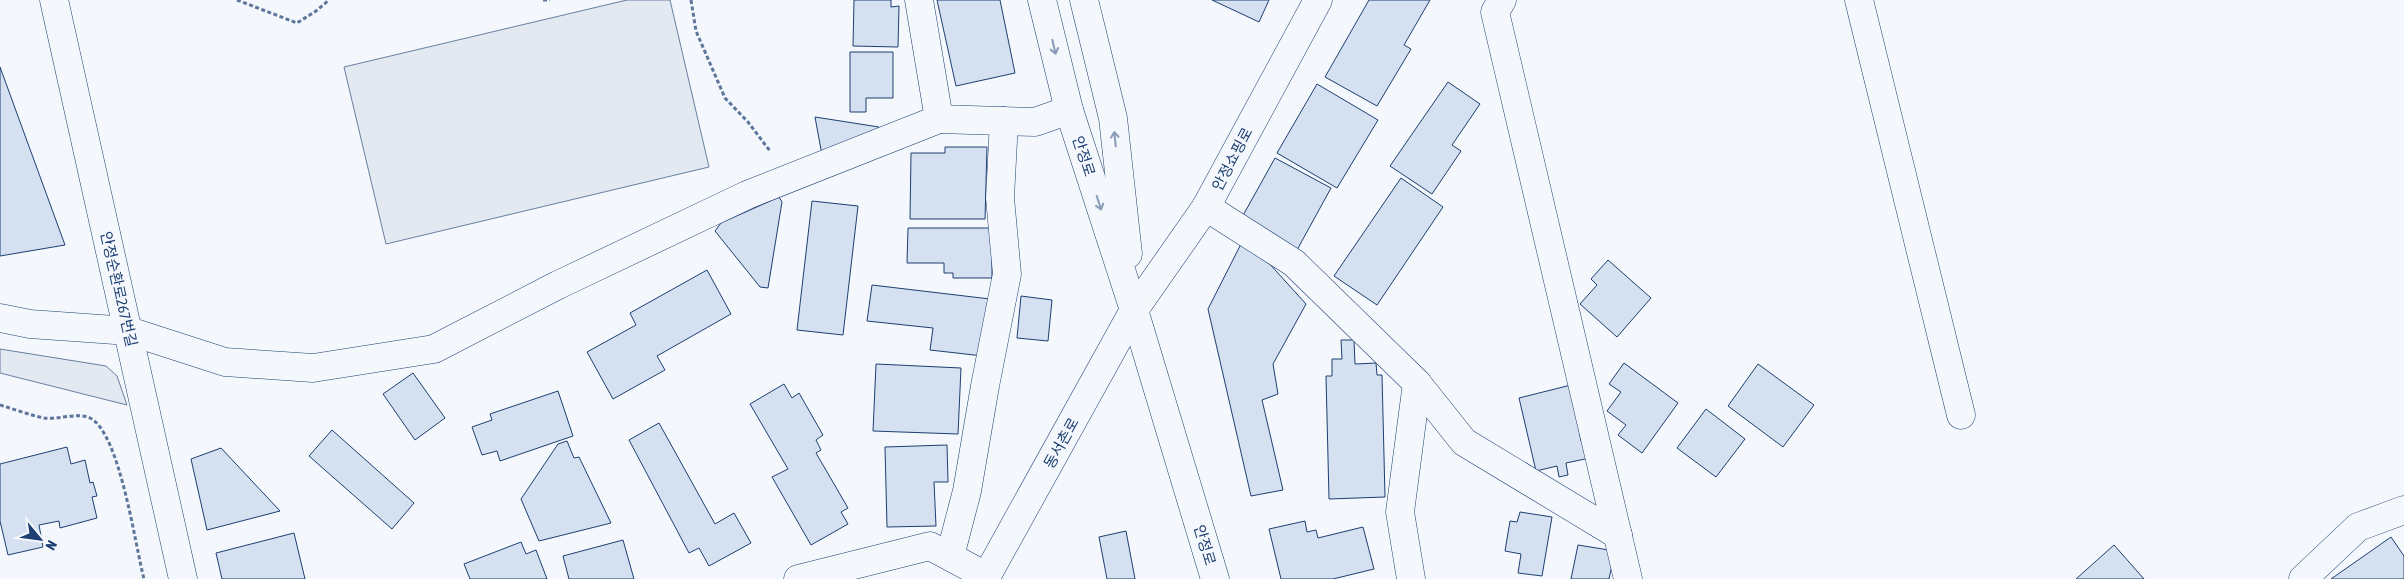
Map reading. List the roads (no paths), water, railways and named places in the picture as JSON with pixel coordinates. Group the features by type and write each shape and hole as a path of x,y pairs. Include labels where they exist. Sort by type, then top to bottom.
{"street":[{"name":"안정순환로267번길","path":"54,0 183,579"},
{"path":"919,0 939,118"},
{"name":"안정로","path":"1042,0 1069,110 1134,310 1215,579"},
{"name":"안정로","path":"1084,0 1113,118 1134,310"},
{"name":"안정쇼핑로","path":"1134,310 1206,207 1318,0"},
{"path":"1502,0 1495,12 1628,579"},
{"path":"1859,0 1961,415"},
{"path":"0,318 30,324 129,331 225,362 313,368 434,349 568,281 747,195 939,118 1035,122 1069,110"},
{"path":"950,556 968,491 984,386 1008,274 1000,198 1004,121"},
{"path":"1206,207 1294,263 1417,383 1464,442 1618,536"},
{"name":"동서촌로","path":"798,579 930,546 985,577 1134,310"},
{"path":"1411,579 1400,512 1417,383"},
{"path":"2303,579 2358,527 2404,510"}]}
